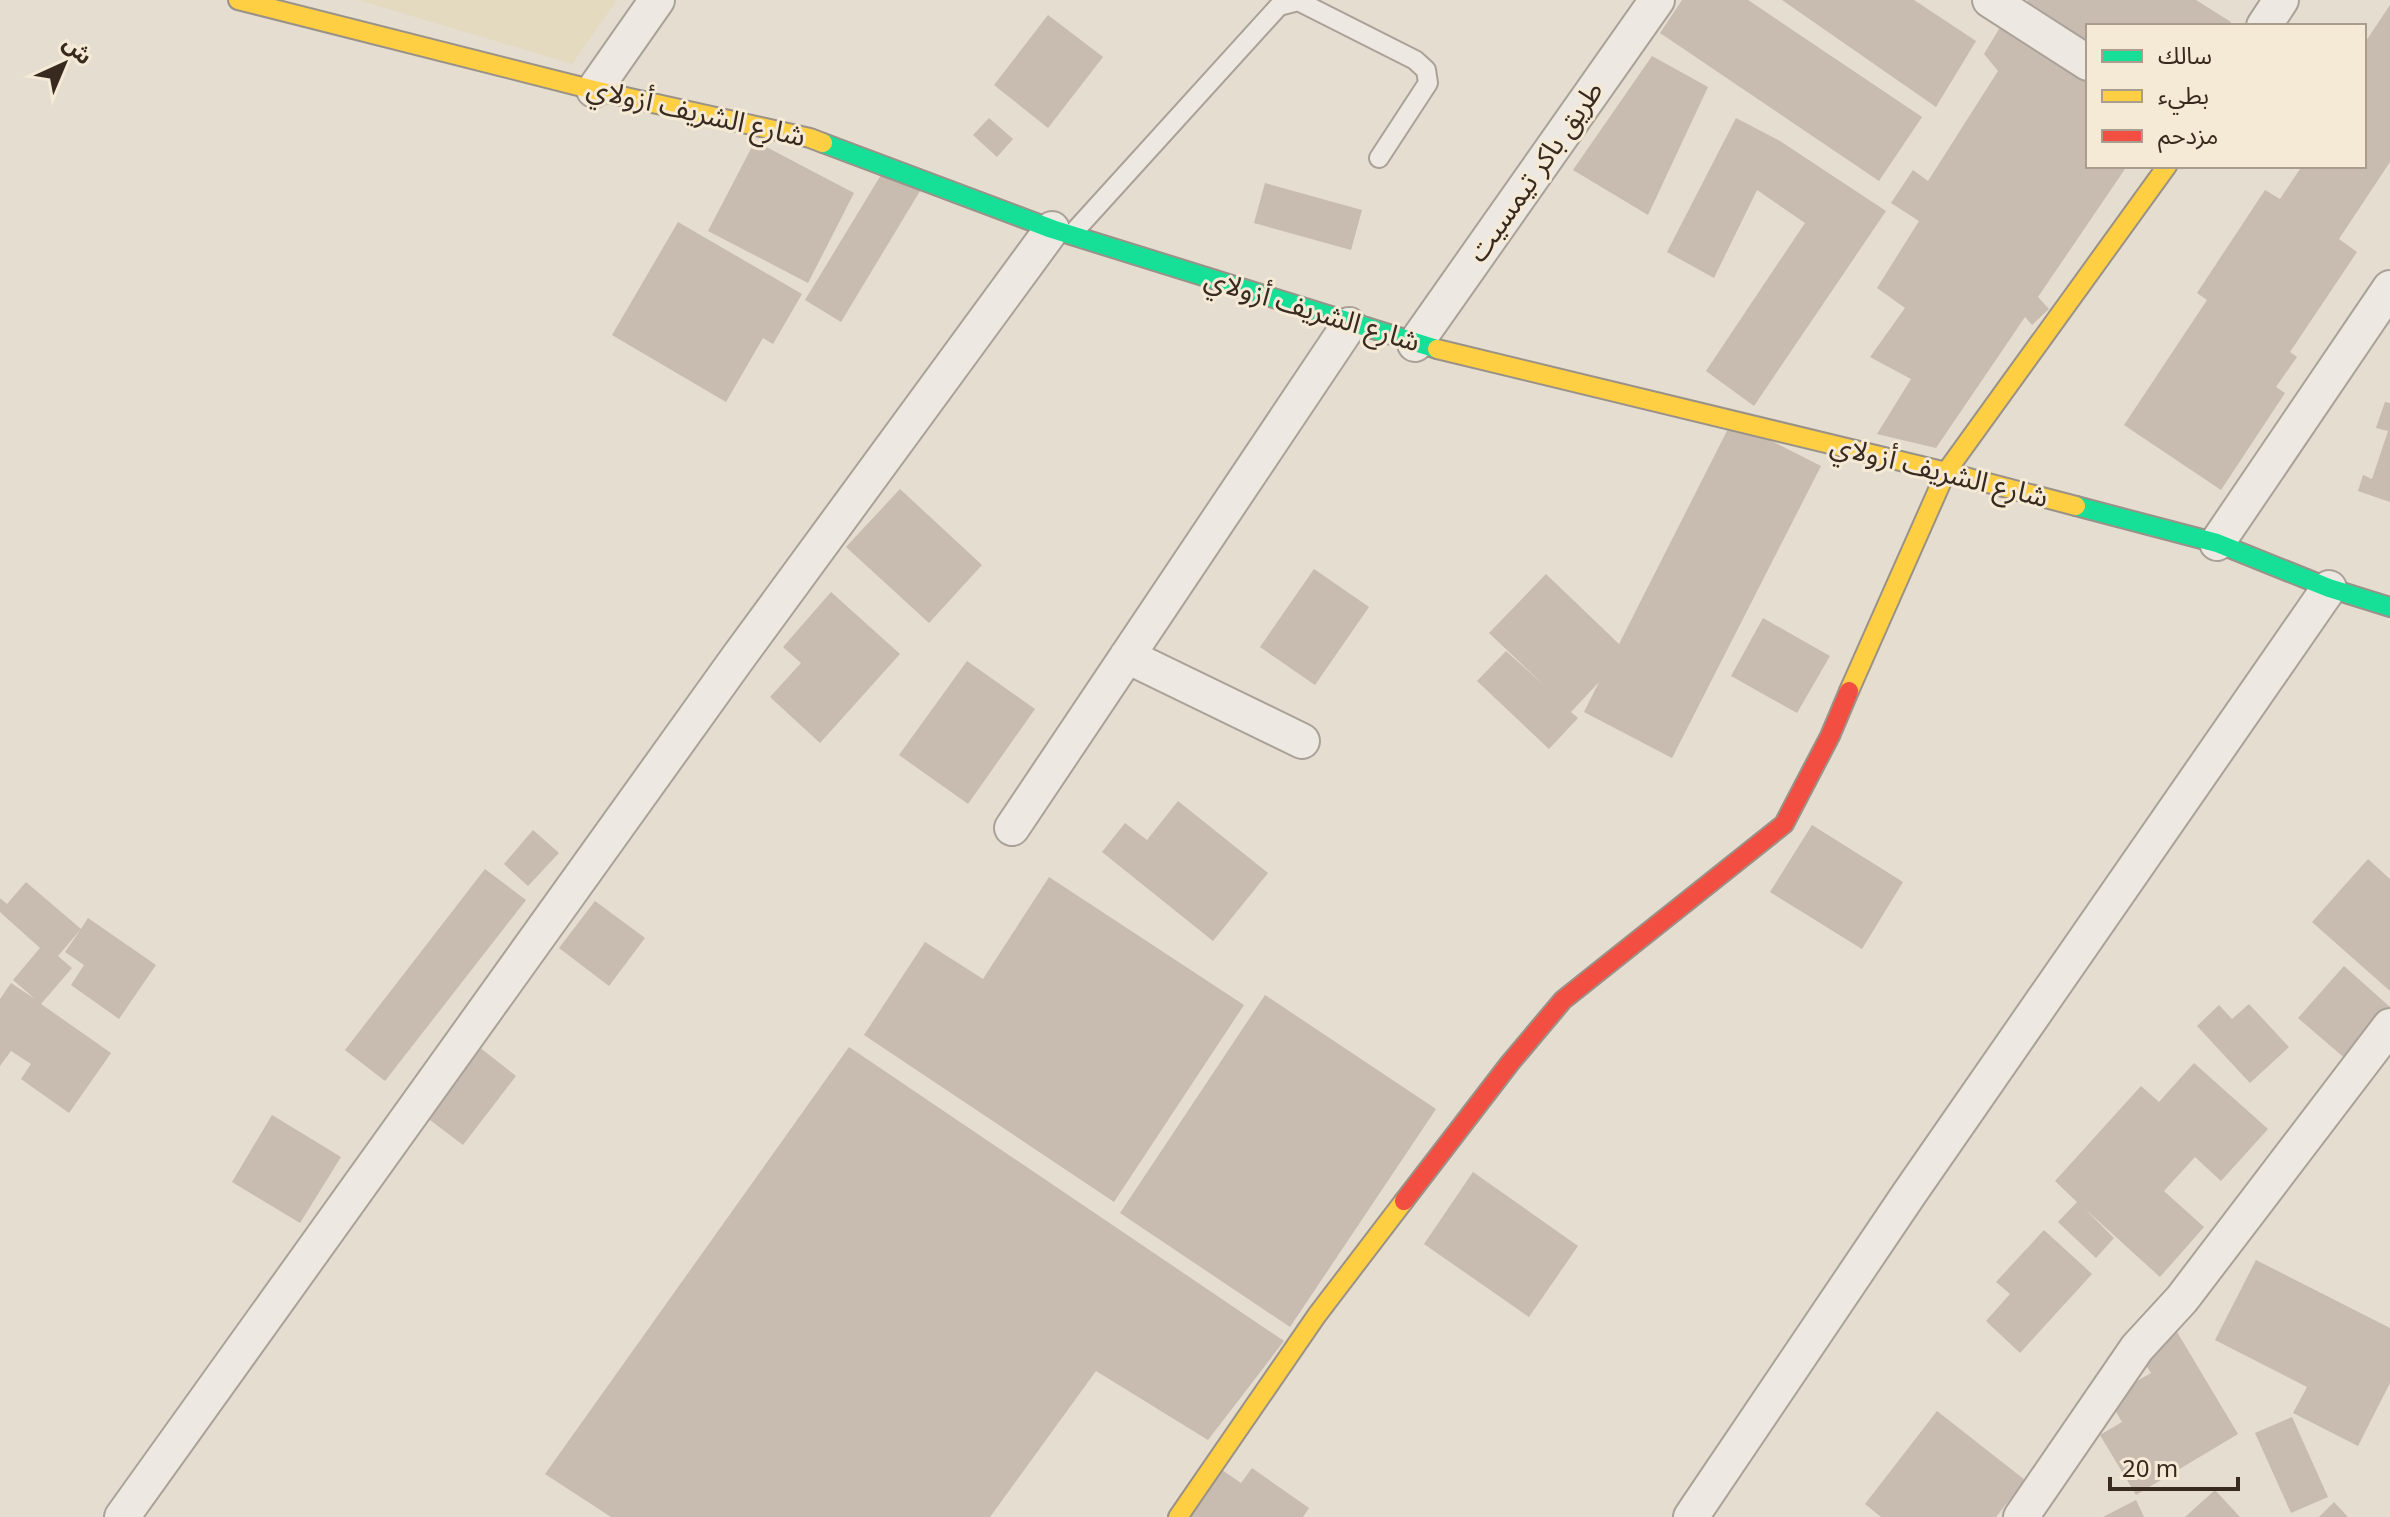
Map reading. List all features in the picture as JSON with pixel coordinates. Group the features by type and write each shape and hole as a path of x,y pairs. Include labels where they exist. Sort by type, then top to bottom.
{"street":[{"name":"شارع الشريف أزولاي","path":"238,0 594,90 810,138 1062,231 1349,325 1415,344 1946,472 2217,543 2329,588 2390,607"},
{"path":"594,90 657,0"},
{"name":"طريق باكر تيمسيت","path":"1415,344 1657,0"},
{"path":"1990,0 2086,62"},
{"path":"2265,24 2281,0"},
{"path":"1178,1517 1317,1315 1510,1063 1563,1000 1784,824 1830,736 1946,472 2166,168"},
{"path":"122,1517 737,659 1062,231"},
{"path":"2217,543 2379,325 2390,288"},
{"path":"1012,828 1349,325"},
{"path":"1691,1517 1909,1194 2329,588"},
{"path":"1127,656 1302,741"},
{"path":"2021,1517 2137,1348 2182,1299 2390,1026"}],"lane":[{"path":"1062,231 1279,6 1298,1 1415,60 1426,70 1428,83 1379,158"}],"shaded area":[{"path":"358,0 617,0 572,64"}],"building":[{"path":"1682,0 1748,0 1922,117 1879,181 1660,33"},
{"path":"1782,0 1914,0 1976,41 1936,107"},
{"path":"2028,0 2196,0 2231,22 2086,24 2086,53 2020,12"},
{"path":"2390,5 2390,162 2339,239 2357,252 2290,352 2297,357 2276,387 2285,393 2221,490 2124,425 2207,300 2197,293 2265,190 2280,199 2301,168 2366,168 2366,41"},
{"path":"1048,15 1103,57 1048,128 994,85"},
{"path":"2002,24 2086,79 2086,168 2126,168 2038,297 2049,309 2032,325 2025,317 1936,448 1877,434 1911,379 1870,357 1905,308 1877,288 1919,221 1891,203 1913,170 1928,181 1998,71 1984,54"},
{"path":"1652,56 1708,87 1648,215 1573,170"},
{"path":"989,118 1013,139 997,157 973,135"},
{"path":"1736,118 1780,141 1886,211 1754,406 1706,371 1805,223 1757,190 1714,278 1667,252"},
{"path":"755,141 854,193 808,283 708,231"},
{"path":"884,170 920,191 841,322 805,300"},
{"path":"1265,183 1362,210 1351,250 1254,223"},
{"path":"678,222 802,294 773,344 763,338 726,402 612,335"},
{"path":"2385,402 2390,403 2390,502 2358,491 2363,475 2372,479 2388,431 2376,428"},
{"path":"1732,421 1821,466 1672,758 1584,712 1599,682 1571,712 1578,718 1549,749 1477,681 1506,651 1547,688 1489,633 1546,574 1619,644"},
{"path":"900,489 982,565 929,623 846,547"},
{"path":"1314,569 1369,607 1315,685 1260,647"},
{"path":"831,592 900,654 820,743 770,697 801,663 783,647"},
{"path":"1763,618 1830,656 1797,713 1731,676"},
{"path":"967,661 1035,709 968,804 899,755"},
{"path":"1178,801 1268,873 1213,941 1102,852 1125,823 1147,840"},
{"path":"1812,825 1903,882 1862,949 1770,892"},
{"path":"533,830 559,853 528,886 504,864"},
{"path":"2368,859 2390,879 2390,991 2312,922"},
{"path":"485,869 526,900 385,1081 345,1050"},
{"path":"1049,877 1244,1005 1114,1202 864,1035 925,942 983,979"},
{"path":"26,882 81,929 58,956 72,968 41,1004 111,1053 69,1113 21,1079 31,1064 11,1051 0,1066 0,999 11,983 35,999 13,980 40,948 0,912 0,898 7,904"},
{"path":"595,901 645,938 609,986 559,948"},
{"path":"88,918 156,965 119,1019 71,985 84,965 65,952"},
{"path":"2344,966 2390,1007 2390,1013 2348,1061 2298,1018"},
{"path":"1265,995 1436,1109 1290,1327 1120,1213"},
{"path":"2249,1004 2289,1047 2250,1083 2197,1026 2219,1005 2232,1019"},
{"path":"479,1047 516,1076 463,1145 426,1117"},
{"path":"849,1047 1284,1341 1208,1440 1096,1371 990,1517 611,1517 545,1474"},
{"path":"2194,1063 2268,1129 2221,1181 2195,1157 2164,1191 2204,1227 2160,1277 2084,1208 2114,1238 2096,1258 2058,1222 2077,1202 2055,1181 2141,1086 2159,1102"},
{"path":"272,1115 341,1157 300,1223 232,1182"},
{"path":"1473,1172 1578,1246 1529,1317 1424,1244"},
{"path":"2044,1230 2092,1274 2020,1353 1986,1321 2010,1294 1996,1282"},
{"path":"2256,1260 2390,1328 2390,1383 2358,1446 2293,1413 2307,1387 2215,1340"},
{"path":"2177,1332 2238,1434 2136,1495 2100,1435 2122,1422 2108,1398 2151,1373 2139,1354"},
{"path":"1937,1411 2025,1480 1996,1517 1881,1517 1865,1504"},
{"path":"2292,1417 2328,1497 2291,1513 2255,1433"},
{"path":"1219,1468 1241,1483 1252,1468 1309,1508 1303,1517 1185,1517"},
{"path":"2215,1490 2240,1517 2185,1517"},
{"path":"2136,1500 2144,1517 2103,1517"},
{"path":"2334,1502 2348,1517 2319,1517"}],"traffic: fast":[{"path":"823,143 1052,229 1437,349"},
{"path":"2076,506 2217,543 2329,588 2390,607"}],"traffic: slow":[{"path":"238,0 594,90 823,143"},
{"path":"1849,691 1946,472 2166,168"},
{"path":"1437,349 2076,506"},
{"path":"1178,1517 1317,1315 1404,1201"}],"traffic: jam":[{"path":"1404,1201 1510,1063 1563,1000 1784,824 1830,736 1849,691"}]}
